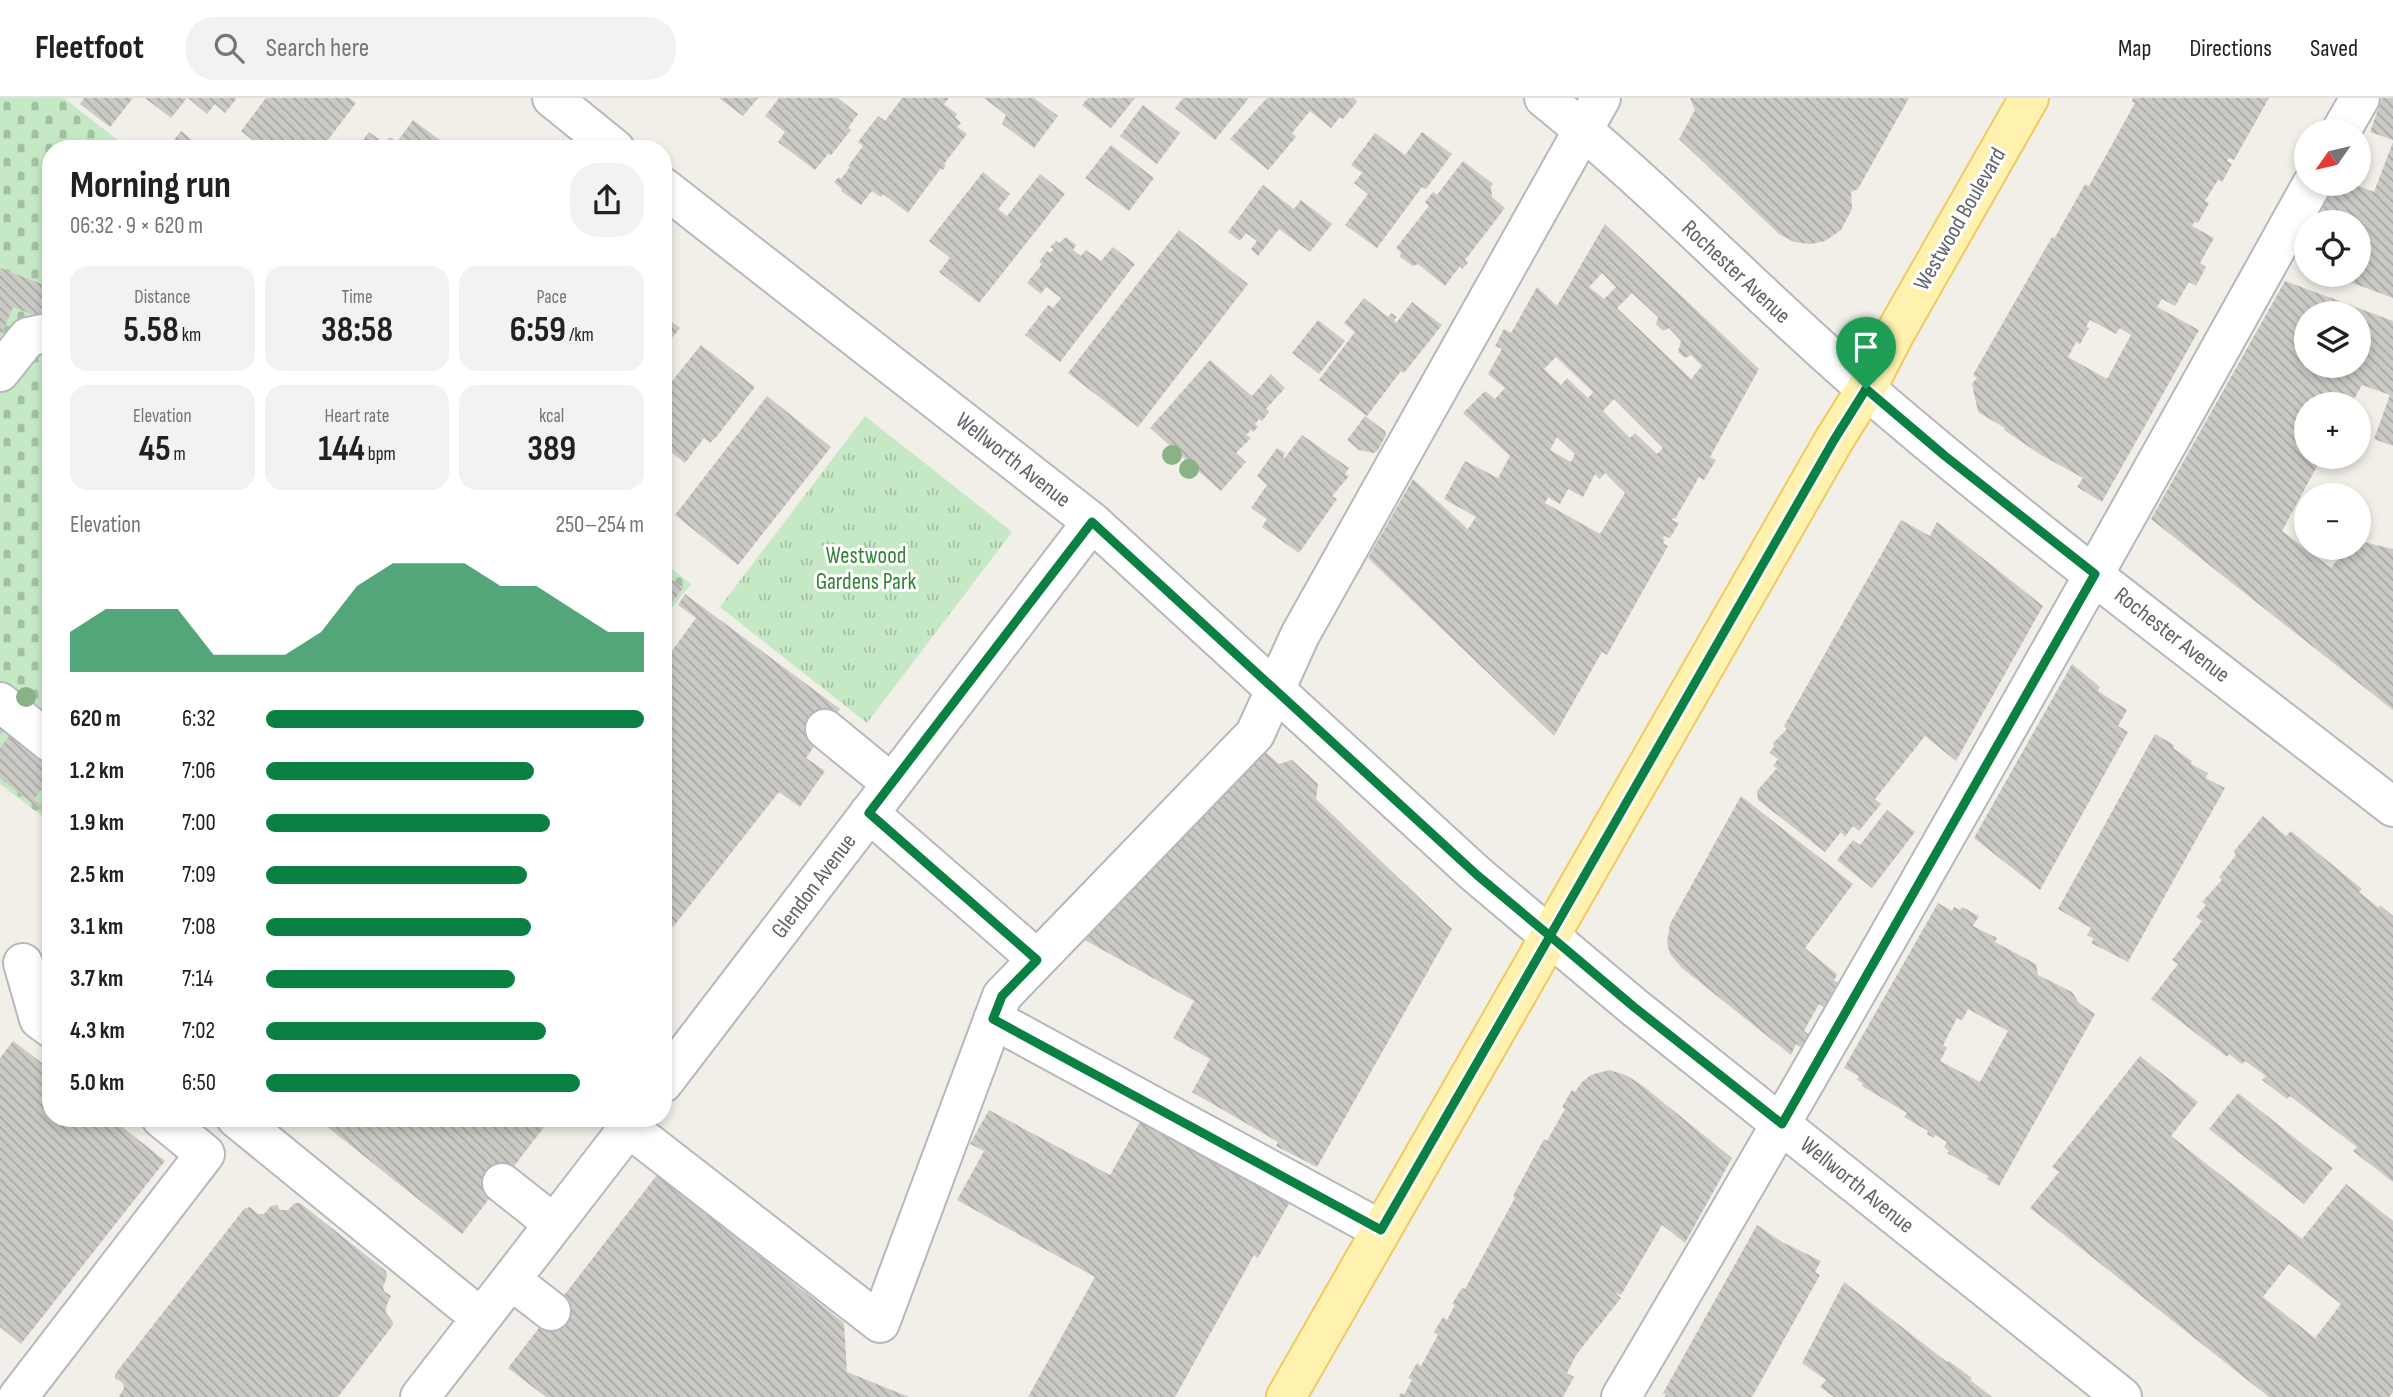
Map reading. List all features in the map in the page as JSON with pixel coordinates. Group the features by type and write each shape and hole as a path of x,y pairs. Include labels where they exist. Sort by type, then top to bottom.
{"main road":[{"name":"Westwood Boulevard","path":"1286,1397 1834,440 1866,389 2029,98"}],"street":[{"path":"552,98 604,140"},
{"name":"Rochester Avenue","path":"1544,98 1592,114 1866,389 1945,456 2393,807"},
{"path":"2348,119 2360,98"},
{"path":"638,1127 880,1322 1002,996 1255,734 1300,635 1592,114"},
{"name":"Wellworth Avenue","path":"672,194 1092,522 1477,875 1634,1007 2122,1397"},
{"path":"1621,1397 1782,1124 2095,574 2305,196"},
{"path":"0,372 28,337 42,334"},
{"name":"Glendon Avenue","path":"672,1060 880,798 1092,522"},
{"path":"0,702 42,736"},
{"path":"825,729 880,798 1037,960"},
{"path":"23,963 39,1019 42,1021"},
{"path":"993,1019 1381,1230"},
{"path":"172,1127 205,1154"},
{"path":"18,1397 205,1154 232,1127"},
{"path":"250,1127 481,1318"},
{"path":"420,1397 630,1127"},
{"path":"502,1183 554,1224"},
{"path":"511,1280 551,1311"}],"green space":[{"path":"0,98 64,98 118,140 42,140 42,816 0,784"},
{"name":"Westwood Gardens Park","path":"865,416 1012,532 867,723 720,607"},
{"path":"672,569 691,584 672,608"}],"building":[{"path":"84,98 133,98 110,127 80,104"},
{"path":"145,98 187,98 171,118"},
{"path":"188,98 237,98 225,113 215,104 207,114"},
{"path":"266,98 349,98 356,103 328,140 252,140 241,131"},
{"path":"719,98 758,98 743,116"},
{"path":"779,98 838,98 858,114 848,128 851,130 815,170 778,142 785,132 765,116"},
{"path":"902,98 949,98 944,104 957,114 955,117 961,123 957,127 967,134 944,164 946,165 943,170 941,168 908,213 883,194 881,197 872,191 861,205 841,191 834,182 839,177 841,179 850,167 848,166 863,146 858,142 878,116 885,121"},
{"path":"984,98 1034,98 1058,116 1034,148 1002,124 1006,115"},
{"path":"1088,98 1135,98 1111,128 1082,105"},
{"path":"1183,98 1249,98 1215,140 1175,108"},
{"path":"1267,98 1354,98 1357,102 1343,119 1340,117 1331,128 1310,111 1292,133 1296,137 1268,170 1230,139"},
{"path":"1690,98 1909,98 1858,189 1851,192 1852,209 1841,230 1825,241 1811,244 1794,242 1779,234 1679,139 1695,110"},
{"path":"2134,98 2269,98 2234,160 2229,158 2227,161 2232,164 2222,182 2218,180 2205,201 2209,203 2198,223 2194,222 2192,226 2214,238 2200,263 2206,267 2196,286 2189,282 2175,306 2162,299 2157,307 2199,330 2102,502 2077,487 2083,478 2041,455 1978,412 1972,384 1977,378 1973,375 2052,237 2054,239 2085,184 2089,186 2135,103 2131,101","holes":["2090,320 2116,334 2120,328 2131,335 2107,379 2068,357 2076,342 2080,344 2089,328 2086,327"]},
{"path":"2382,98 2393,98 2393,140 2371,132"},
{"path":"1143,105 1180,133 1157,164 1120,136"},
{"path":"413,120 440,140 398,140"},
{"path":"181,131 192,140 174,140"},
{"path":"369,132 380,140 363,140"},
{"path":"1422,132 1452,154 1426,189 1422,187 1377,248 1345,225 1368,194 1354,183 1362,173 1351,165 1375,133 1405,155"},
{"path":"2393,142 2393,298 2363,287 2371,287 2371,210 2322,210 2327,196 2371,196 2371,191 2374,192"},
{"path":"1111,145 1154,178 1129,211 1085,178"},
{"path":"1463,161 1493,184 1492,197 1505,208 1465,260 1468,263 1462,269 1460,266 1445,286 1418,264 1413,266 1400,257 1401,252 1396,248 1429,206 1425,202 1433,192 1437,195"},
{"path":"983,172 1010,194 998,209 1007,216 1040,174 1065,194 979,303 939,272 950,258 929,241"},
{"path":"1263,185 1294,209 1301,200 1332,224 1310,252 1279,229 1258,256 1251,249 1257,241 1246,233 1240,241 1228,232"},
{"path":"1605,224 1759,369 1710,457 1716,460 1704,480 1699,477 1675,519 1673,518 1672,520 1679,523 1670,538 1662,538 1665,539 1663,543 1668,546 1607,655 1602,652 1554,736 1368,558 1413,479 1468,529 1476,517 1444,499 1465,461 1498,478 1510,456 1463,413 1485,391 1495,399 1505,388 1488,374 1502,349 1495,346 1504,329 1511,333 1537,287 1557,306","holes":["1602,273 1616,287 1604,299 1589,287","1632,293 1658,317 1656,324 1663,331 1669,328 1681,341 1678,352 1685,358 1691,355 1702,366 1691,379 1617,308","1556,357 1593,392 1588,398 1567,378 1561,385 1544,369","1614,399 1663,448 1657,454 1635,433 1630,438 1603,411","1557,437 1575,454 1571,462 1550,450","1605,473 1625,493 1600,534 1545,503 1548,497 1560,504 1568,489 1583,497 1595,474 1600,479"]},
{"path":"1179,230 1248,284 1138,427 1068,373"},
{"path":"1066,237 1076,245 1073,250 1081,256 1086,250 1101,261 1113,247 1135,264 1060,362 1025,335 1048,305 1053,308 1061,298 1046,287 1041,294 1027,283 1042,264 1039,262 1047,251 1050,253 1054,249 1050,247"},
{"path":"0,268 42,284 42,309 39,317 13,307 0,334"},
{"path":"2285,281 2294,284 2294,287 2301,287 2339,301 2294,301 2294,378 2371,378 2371,313 2393,321 2393,446 2374,439 2390,395 2362,385 2358,392 2294,392 2294,469 2316,469 2308,483 2294,483 2294,509 2282,531 2294,540 2294,560 2320,560 2331,568 2337,560 2371,560 2371,544 2393,549 2393,710 2151,519"},
{"path":"1364,298 1388,317 1391,313 1397,317 1394,320 1396,323 1412,302 1442,325 1404,373 1401,371 1367,416 1319,380 1355,332 1344,323"},
{"path":"1318,320 1345,341 1319,374 1292,353"},
{"path":"672,322 680,328 672,338"},
{"path":"701,345 755,387 717,436 710,443 704,438 685,463 672,453 672,381"},
{"path":"1210,360 1252,396 1271,374 1285,388 1266,409 1269,412 1262,421 1259,419 1255,424 1258,427 1246,435 1251,438 1236,453 1246,462 1221,491 1150,428"},
{"path":"767,396 831,447 738,565 675,515"},
{"path":"1365,416 1385,431 1386,435 1374,453 1359,450 1347,440"},
{"path":"1302,435 1349,468 1345,474 1349,476 1332,496 1337,499 1299,553 1262,527 1267,519 1251,508 1267,485 1257,476 1277,448 1285,453 1284,459"},
{"path":"1901,520 1930,536 1937,522 2043,606 1956,761 1925,736 1875,799 1881,804 1859,831 1853,826 1845,837 1841,832 1825,852 1758,800 1757,791 1777,768 1773,766 1778,759 1769,753 1774,747 1773,743 1787,729 1784,726"},
{"path":"672,580 683,588 672,602"},
{"path":"685,594 840,709 806,758 825,771 800,807 779,792 673,927 672,651 696,618 678,605"},
{"path":"2072,664 2100,687 2098,691 2127,710 2118,726 2128,732 2040,890 1974,838"},
{"path":"0,716 42,750 42,789 34,799 40,804 42,801 42,811 0,778 0,748 9,736 3,731 0,735"},
{"path":"2155,734 2174,745 2173,748 2192,761 2191,764 2208,773 2206,778 2225,788 2128,962 2091,943 2094,939 2087,935 2091,928 2058,909"},
{"path":"1262,749 1279,764 1292,760 1318,784 1316,799 1452,929 1317,1167 1276,1146 1278,1142 1192,1092 1210,1059 1173,1038 1194,1001 1083,939"},
{"path":"1741,796 1853,884 1805,948 1837,974 1834,981 1838,982 1824,1007 1819,1004 1804,1031 1809,1035 1801,1047 1796,1044 1791,1055 1682,968 1670,954 1667,942 1670,924"},
{"path":"1887,810 1915,832 1872,888 1837,860 1853,840 1860,845"},
{"path":"2263,816 2286,836 2291,831 2362,889 2359,892 2393,916 2393,1182 2353,1151 2357,1147 2290,1096 2287,1099 2262,1080 2266,1076 2245,1061 2242,1064 2229,1054 2227,1057 2151,999 2178,964 2172,960 2202,921 2196,917 2206,905 2202,902 2222,880 2219,877 2236,855 2234,851"},
{"path":"1938,903 1952,911 1954,907 1960,910 1962,907 1979,916 1973,926 1997,938 1995,942 2036,964 2038,975 2072,992 2079,1003 2095,1014 1999,1186 1987,1179 1988,1176 1947,1153 1949,1151 1944,1147 1947,1142 1927,1134 1928,1131 1904,1117 1907,1113 1862,1086 1863,1083 1857,1080 1859,1076 1844,1068","holes":["1968,1009 2008,1031 1980,1082 1940,1061 1947,1048 1943,1045 1957,1018 1962,1020"]},
{"path":"13,1041 42,1063 42,1127 122,1127 165,1161 21,1344 0,1327 0,1058"},
{"path":"2140,1056 2198,1102 2171,1136 2302,1239 2346,1184 2393,1221 2393,1392 2389,1397 2269,1397 2030,1208 2059,1172 2052,1167","holes":["2289,1264 2341,1304 2315,1338 2263,1297"]},
{"path":"1609,1070 1626,1075 1643,1086 1732,1158 1685,1243 1662,1225 1621,1295 1614,1292 1621,1298 1576,1355 1567,1373 1574,1377 1563,1397 1399,1397 1401,1393 1404,1395 1412,1380 1408,1378 1417,1363 1421,1366 1438,1335 1434,1332 1443,1317 1447,1320 1455,1305 1452,1304 1462,1288 1465,1289 1544,1139 1547,1141 1565,1109 1562,1107 1572,1090 1575,1092 1591,1075"},
{"path":"2238,1093 2333,1168 2304,1204 2209,1129"},
{"path":"989,1110 1110,1175 1145,1113 1294,1195 1258,1258 1254,1255 1175,1397 1028,1397 1095,1277 957,1200 984,1151 970,1144"},
{"path":"327,1127 544,1127 462,1234"},
{"path":"657,1175 844,1323 847,1372 909,1397 546,1397 508,1368"},
{"path":"295,1203 300,1203 386,1271 383,1287 391,1296 386,1313 393,1325 338,1397 119,1397 124,1388 123,1383 115,1378 115,1374 244,1209 250,1207 258,1214 264,1214 271,1206 277,1205 280,1210 288,1210"},
{"path":"1757,1225 1782,1242 1821,1261 1815,1272 1820,1275 1752,1397 1665,1397 1666,1394 1663,1393"},
{"path":"1844,1282 1947,1362 1972,1378 1970,1380 1992,1397 1834,1397 1820,1387 1826,1380 1802,1363"}],"route":[{"path":"1866,389 1576,886 1550,936 1477,875 1092,522 869,813 1037,960 1002,996 993,1019 1381,1230 1550,936 1634,1007 1782,1124 2095,574 1945,456 1866,389"}]}
